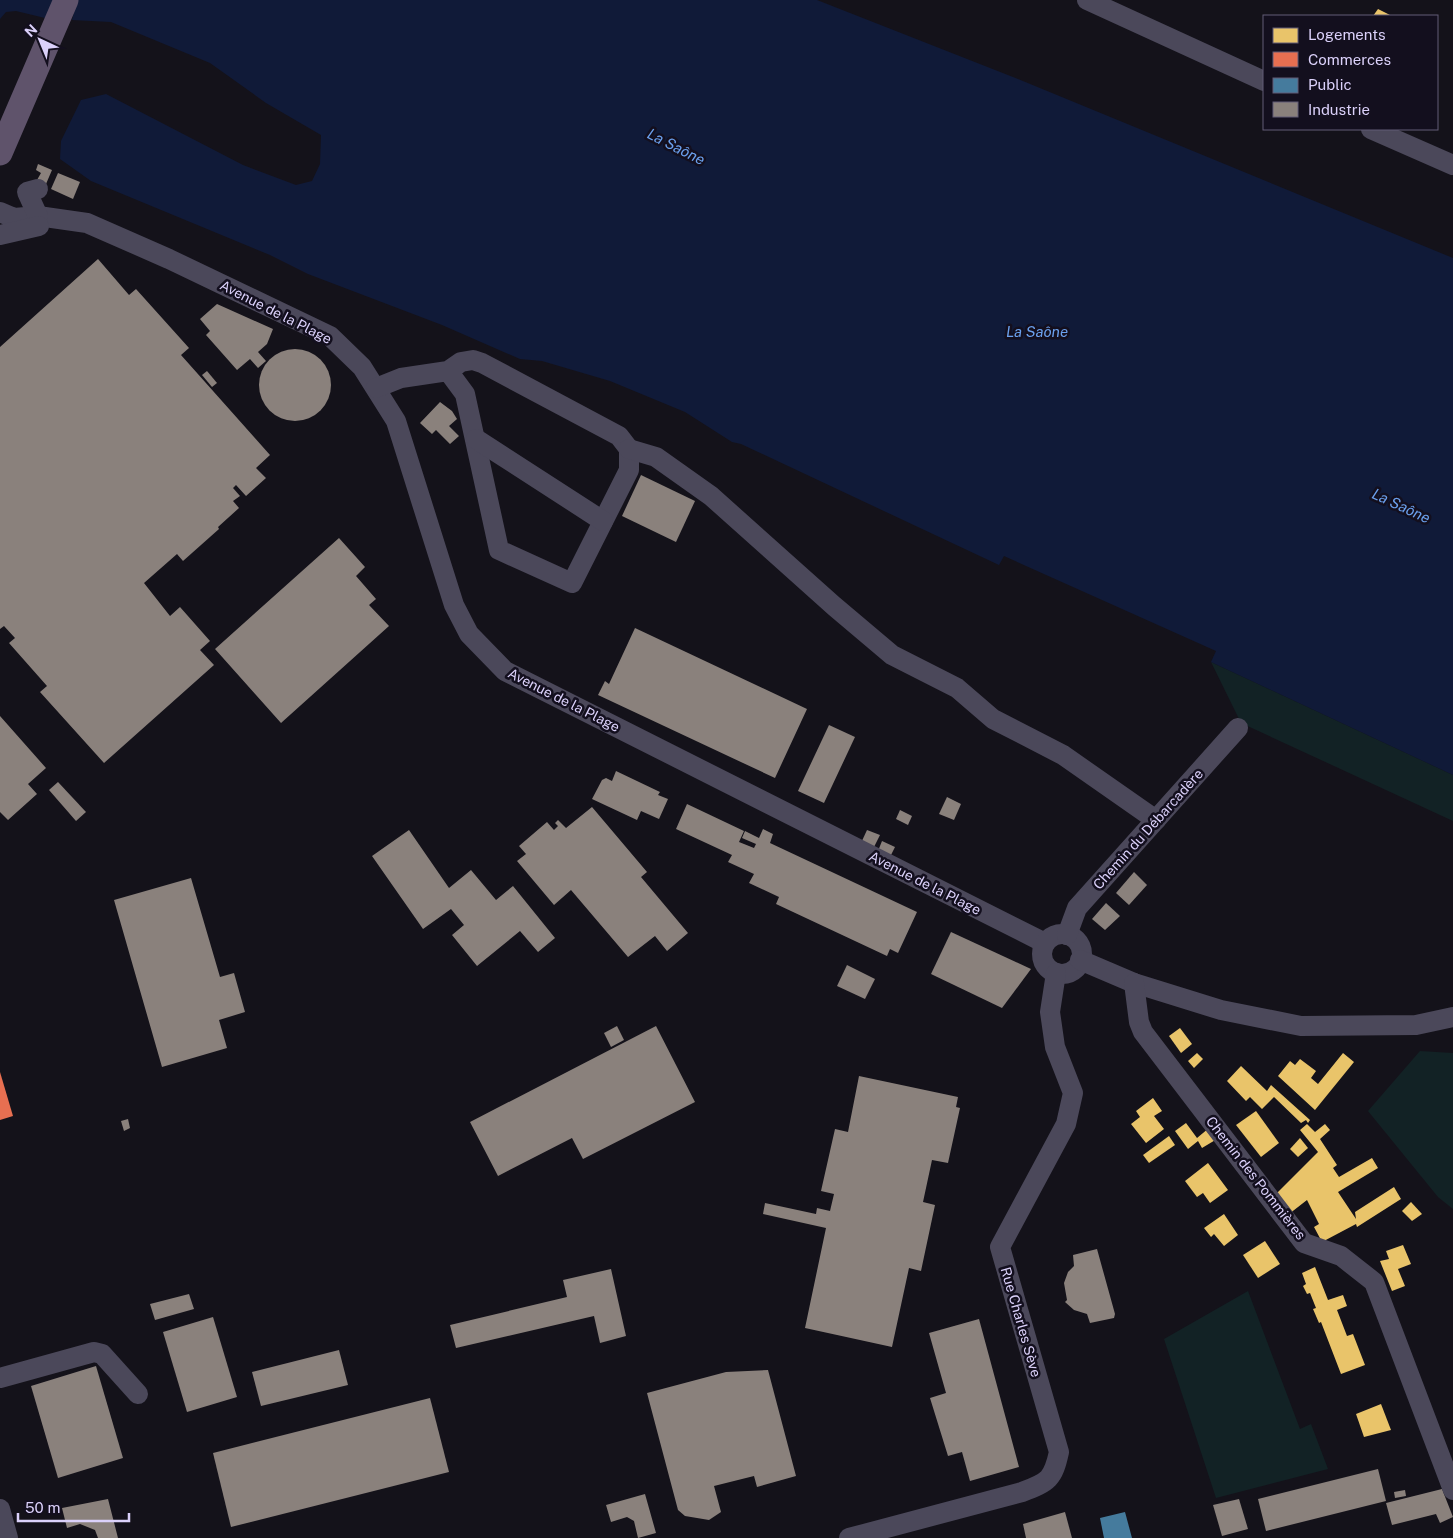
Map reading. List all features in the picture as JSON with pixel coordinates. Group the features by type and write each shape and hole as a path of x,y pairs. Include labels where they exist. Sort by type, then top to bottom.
{"main road":[{"path":"0,153 65,4"},
{"path":"0,120 42,55"}],"street":[{"path":"1089,0 1263,81"},
{"path":"1373,130 1453,165"},
{"path":"38,189 27,192 38,216"},
{"name":"Avenue de la Plage","path":"0,212 14,218 38,216 87,223 330,336 362,366 396,420 454,605 469,634 505,671 1045,943"},
{"path":"0,235 35,227 58,218"},
{"path":"376,388 401,378 448,371 461,362 482,363 619,436 629,449 656,457 711,496 892,655 957,688 993,719 1063,755 1156,820"},
{"path":"448,371 465,394 499,550 572,583 629,470 629,449"},
{"path":"476,439 603,521"},
{"name":"Chemin du Débarcadère","path":"1067,935 1078,908 1238,728"},
{"path":"1055,935 1067,935 1078,942 1080,960 1071,971 1056,973 1050,970 1042,957 1045,943 1055,935"},
{"path":"1080,960 1134,983 1221,1010 1301,1026 1416,1025 1453,1017"},
{"name":"Rue Charles Sève","path":"849,1538 1022,1492 1041,1485 1055,1472 1060,1452 1000,1247 1066,1124 1073,1093 1055,1047 1050,1012 1056,973"},
{"name":"Chemin des Pommières","path":"1134,983 1139,1022 1144,1032 1304,1243 1341,1256 1374,1282 1453,1490"},
{"path":"0,1378 94,1352 102,1354 138,1394"},
{"path":"0,1509 8,1538"}],"shaded area":[{"path":"1211,662 1453,775 1453,821 1241,723"},
{"path":"1420,1051 1453,1053 1453,1209 1438,1197 1368,1111"},
{"path":"1248,1291 1300,1429 1311,1424 1328,1469 1216,1498 1164,1339"}],"water":[{"name":"La Saône","path":"0,0 817,0 1018,79 1453,258 1453,775 1211,662 1216,651 1004,556 999,565 741,444 732,442 685,412 610,381 542,361 520,359 442,325 308,274 270,255 91,181 60,159 61,141 81,100 106,94 243,165 296,185 312,181 320,164 321,135 266,103 210,63 111,22 72,20 74,12 45,18 16,11 6,12 0,19"}],"building: Logements":[{"path":"1378,9 1390,15 1374,15"},
{"path":"1180,1028 1192,1044 1181,1053 1169,1036"},
{"path":"1197,1053 1203,1059 1194,1068 1188,1061"},
{"path":"1343,1053 1354,1062 1315,1110 1278,1076 1290,1061 1295,1065 1300,1059 1316,1071 1311,1078 1318,1084"},
{"path":"1241,1066 1267,1091 1271,1085 1310,1120 1308,1123 1306,1120 1301,1123 1274,1097 1262,1109 1250,1097 1246,1101 1227,1081"},
{"path":"1153,1098 1162,1111 1154,1116 1164,1129 1146,1143 1131,1124 1140,1117 1136,1111"},
{"path":"1256,1111 1279,1143 1261,1157 1236,1125"},
{"path":"1186,1123 1197,1138 1209,1128 1217,1139 1202,1148 1198,1141 1188,1149 1175,1131"},
{"path":"1307,1124 1315,1132 1325,1124 1330,1130 1320,1139 1337,1165 1333,1168 1339,1177 1372,1158 1378,1168 1338,1192 1356,1219 1355,1212 1394,1187 1401,1199 1357,1227 1356,1224 1322,1242 1314,1227 1319,1224 1307,1200 1289,1214 1275,1195 1318,1152 1300,1130"},
{"path":"1169,1136 1175,1145 1149,1163 1143,1155"},
{"path":"1300,1138 1308,1148 1298,1157 1290,1149"},
{"path":"1208,1163 1228,1190 1210,1203 1203,1193 1197,1197 1185,1181"},
{"path":"1411,1202 1422,1214 1412,1221 1402,1211"},
{"path":"1224,1214 1238,1235 1224,1246 1214,1234 1211,1237 1204,1228"},
{"path":"1265,1241 1280,1264 1258,1278 1243,1255"},
{"path":"1403,1245 1411,1264 1398,1269 1405,1286 1392,1291 1380,1261 1389,1259 1386,1251"},
{"path":"1315,1267 1328,1300 1343,1295 1347,1306 1337,1310 1347,1336 1353,1334 1365,1365 1341,1374 1321,1322 1319,1323 1313,1309 1316,1308 1310,1293 1307,1294 1303,1286 1306,1284 1302,1273"},
{"path":"1381,1404 1391,1430 1364,1437 1356,1414"}],"building: Commerces":[{"path":"0,1072 13,1116 0,1120"}],"building: Public":[{"path":"1125,1512 1132,1538 1104,1538 1100,1518"}],"building: Industrie":[{"path":"38,164 52,170 46,184 37,180 41,173 36,170"},
{"path":"58,173 80,182 73,199 51,189"},
{"path":"98,259 129,295 136,289 189,348 181,355 270,455 256,468 266,478 246,496 236,485 233,488 240,496 233,501 239,508 218,527 219,529 183,561 177,554 144,583 170,616 180,607 210,641 200,650 214,665 104,763 40,692 47,686 9,643 15,638 4,626 0,629 0,347"},
{"path":"217,304 273,329 267,344 258,352 266,361 258,368 250,359 237,370 206,335 210,331 200,319"},
{"path":"295,349 309,352 321,359 328,371 331,385 328,399 321,411 309,418 295,421 281,418 269,411 262,399 259,385 262,371 269,359 281,352"},
{"path":"207,371 217,383 212,387 202,375"},
{"path":"440,402 452,411 457,419 449,426 459,436 450,444 436,430 432,434 420,423"},
{"path":"641,475 695,501 676,542 622,516"},
{"path":"339,538 365,567 356,576 376,599 369,605 389,626 281,723 215,649"},
{"path":"635,628 807,709 775,778 598,695 605,681 609,684"},
{"path":"0,716 46,768 28,784 37,794 8,820 0,812"},
{"path":"829,725 855,737 824,803 798,791"},
{"path":"616,771 660,792 658,795 668,799 659,819 641,811 637,820 592,799 602,780 606,778 612,781"},
{"path":"58,782 86,812 76,821 49,790"},
{"path":"947,797 961,804 954,820 939,814"},
{"path":"687,804 744,831 739,842 754,848 756,844 742,838 745,831 759,838 763,829 773,834 770,843 917,912 898,953 890,949 887,956 776,904 779,897 749,883 754,874 728,862 732,855 676,829"},
{"path":"592,807 647,872 641,877 688,933 667,951 655,936 628,957 571,890 554,905 517,861 526,854 519,846 547,822 554,830 558,826 555,823 558,820 566,828"},
{"path":"900,810 912,816 908,825 896,819"},
{"path":"409,830 449,888 471,870 496,900 513,886 555,938 538,952 520,931 477,966 452,935 464,925 451,909 423,929 372,856"},
{"path":"867,830 880,835 873,849 861,843"},
{"path":"882,841 895,847 890,857 878,851"},
{"path":"1134,872 1147,885 1129,905 1116,893"},
{"path":"191,878 220,977 234,973 245,1012 219,1020 227,1048 162,1067 114,900"},
{"path":"1106,903 1120,916 1105,930 1092,919"},
{"path":"951,932 1031,969 1002,1008 931,974"},
{"path":"847,965 875,979 865,999 837,986"},
{"path":"617,1026 624,1040 611,1047 604,1033"},
{"path":"656,1026 695,1102 583,1159 572,1138 498,1176 470,1122"},
{"path":"859,1076 958,1097 956,1107 960,1108 948,1163 932,1160 923,1202 935,1205 921,1271 909,1268 892,1347 805,1328 826,1228 763,1214 765,1203 816,1214 817,1208 830,1211 834,1194 821,1191 835,1129 848,1132"},
{"path":"128,1119 130,1128 124,1131 121,1121"},
{"path":"1097,1249 1115,1314 1114,1318 1090,1323 1087,1314 1074,1310 1065,1302 1067,1300 1064,1283 1068,1272 1074,1266 1073,1255"},
{"path":"611,1269 626,1336 600,1343 594,1316 456,1348 450,1325 567,1297 563,1280"},
{"path":"189,1294 194,1309 155,1320 150,1304"},
{"path":"213,1317 237,1397 187,1412 163,1332"},
{"path":"979,1319 1019,1467 970,1481 962,1452 948,1456 930,1398 946,1393 929,1333"},
{"path":"339,1350 348,1385 261,1406 252,1372"},
{"path":"96,1366 123,1458 58,1478 31,1386"},
{"path":"768,1370 796,1476 757,1487 754,1476 714,1486 721,1512 709,1520 685,1516 678,1510 647,1393 726,1372"},
{"path":"430,1398 449,1472 231,1527 213,1453"},
{"path":"1378,1469 1386,1501 1266,1531 1258,1499"},
{"path":"1442,1489 1453,1517 1440,1523 1436,1514 1392,1525 1386,1503"},
{"path":"1405,1490 1406,1496 1395,1498 1394,1492"},
{"path":"645,1494 656,1533 638,1538 634,1521 627,1517 611,1522 606,1505"},
{"path":"108,1499 118,1538 98,1538 95,1530 80,1524 67,1528 62,1508"},
{"path":"1239,1499 1248,1529 1222,1536 1213,1505"},
{"path":"1065,1512 1072,1538 1026,1538 1023,1524"}]}
